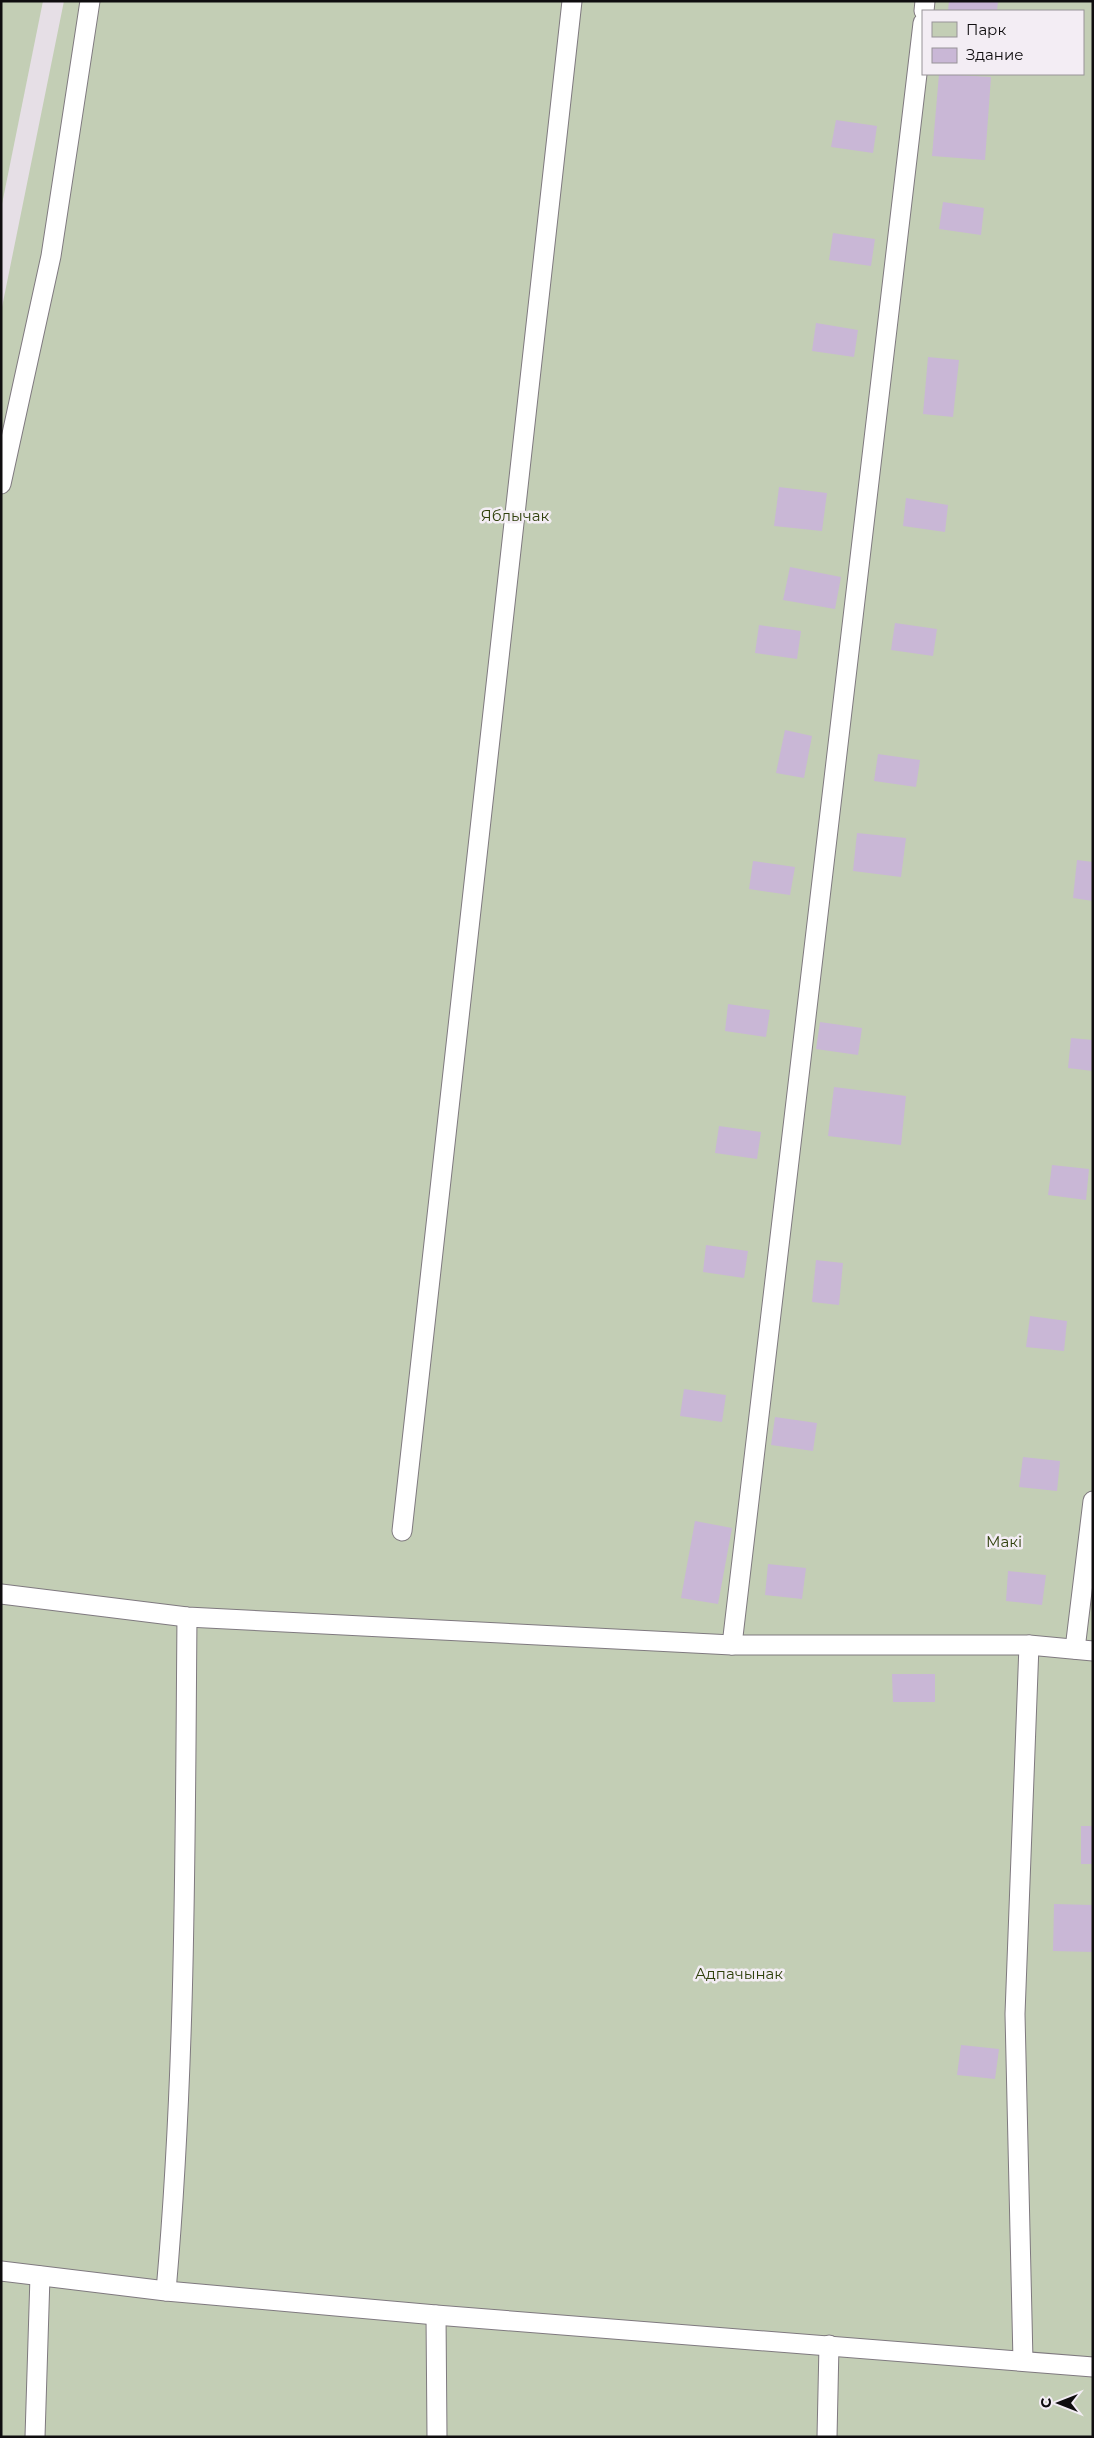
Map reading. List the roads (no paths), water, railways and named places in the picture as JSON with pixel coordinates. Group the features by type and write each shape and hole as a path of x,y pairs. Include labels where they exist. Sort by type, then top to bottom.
{"lane":[{"path":"1,484 51,256 90,1"},
{"path":"402,1532 572,1"},
{"path":"732,1645 922,31"},
{"path":"1,1594 187,1617 732,1645 1029,1645 1084,1650 1093,1501"},
{"path":"166,2291 176,2185 184,1921 187,1617"},
{"path":"1023,2361 1015,2014 1029,1645"},
{"path":"1,2272 166,2291 436,2315 1093,2367"},
{"path":"35,2437 40,2276"},
{"path":"436,2315 437,2437"},
{"path":"827,2437 829,2345"}],"park label":[{"name":"Яблычак","path":"515,515"},
{"name":"Макі","path":"1004,1541"},
{"name":"Адпачынак","path":"739,1973"}]}
